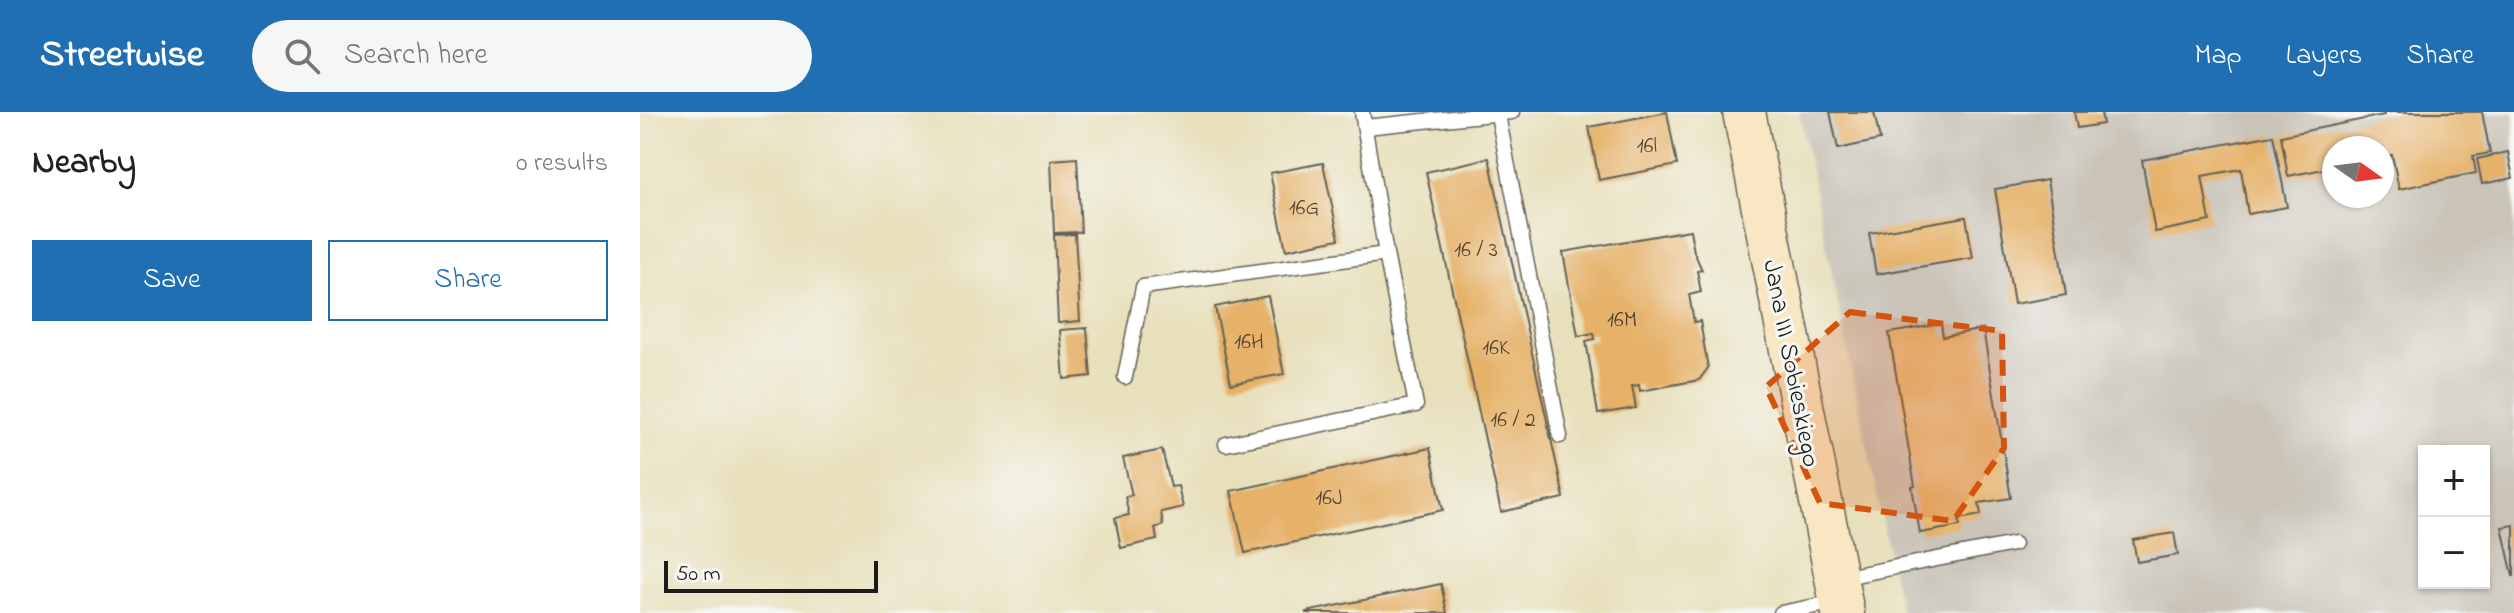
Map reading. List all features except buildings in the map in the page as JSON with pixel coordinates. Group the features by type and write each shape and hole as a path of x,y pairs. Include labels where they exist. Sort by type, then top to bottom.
{"main road":[{"name":"Jana III Sobieskiego","path":"1744,112 1840,598"}],"lane":[{"path":"1226,444 1416,405 1386,254 1364,119 1505,113 1560,436"},
{"path":"1125,377 1143,287 1386,254"},
{"path":"1781,613 2014,544"}],"highlighted area":[{"path":"1850,312 2002,331 2004,448 1953,521 1820,503 1766,387"}],"shaded area":[{"path":"1799,112 2514,112 2514,613 1901,613"}]}
